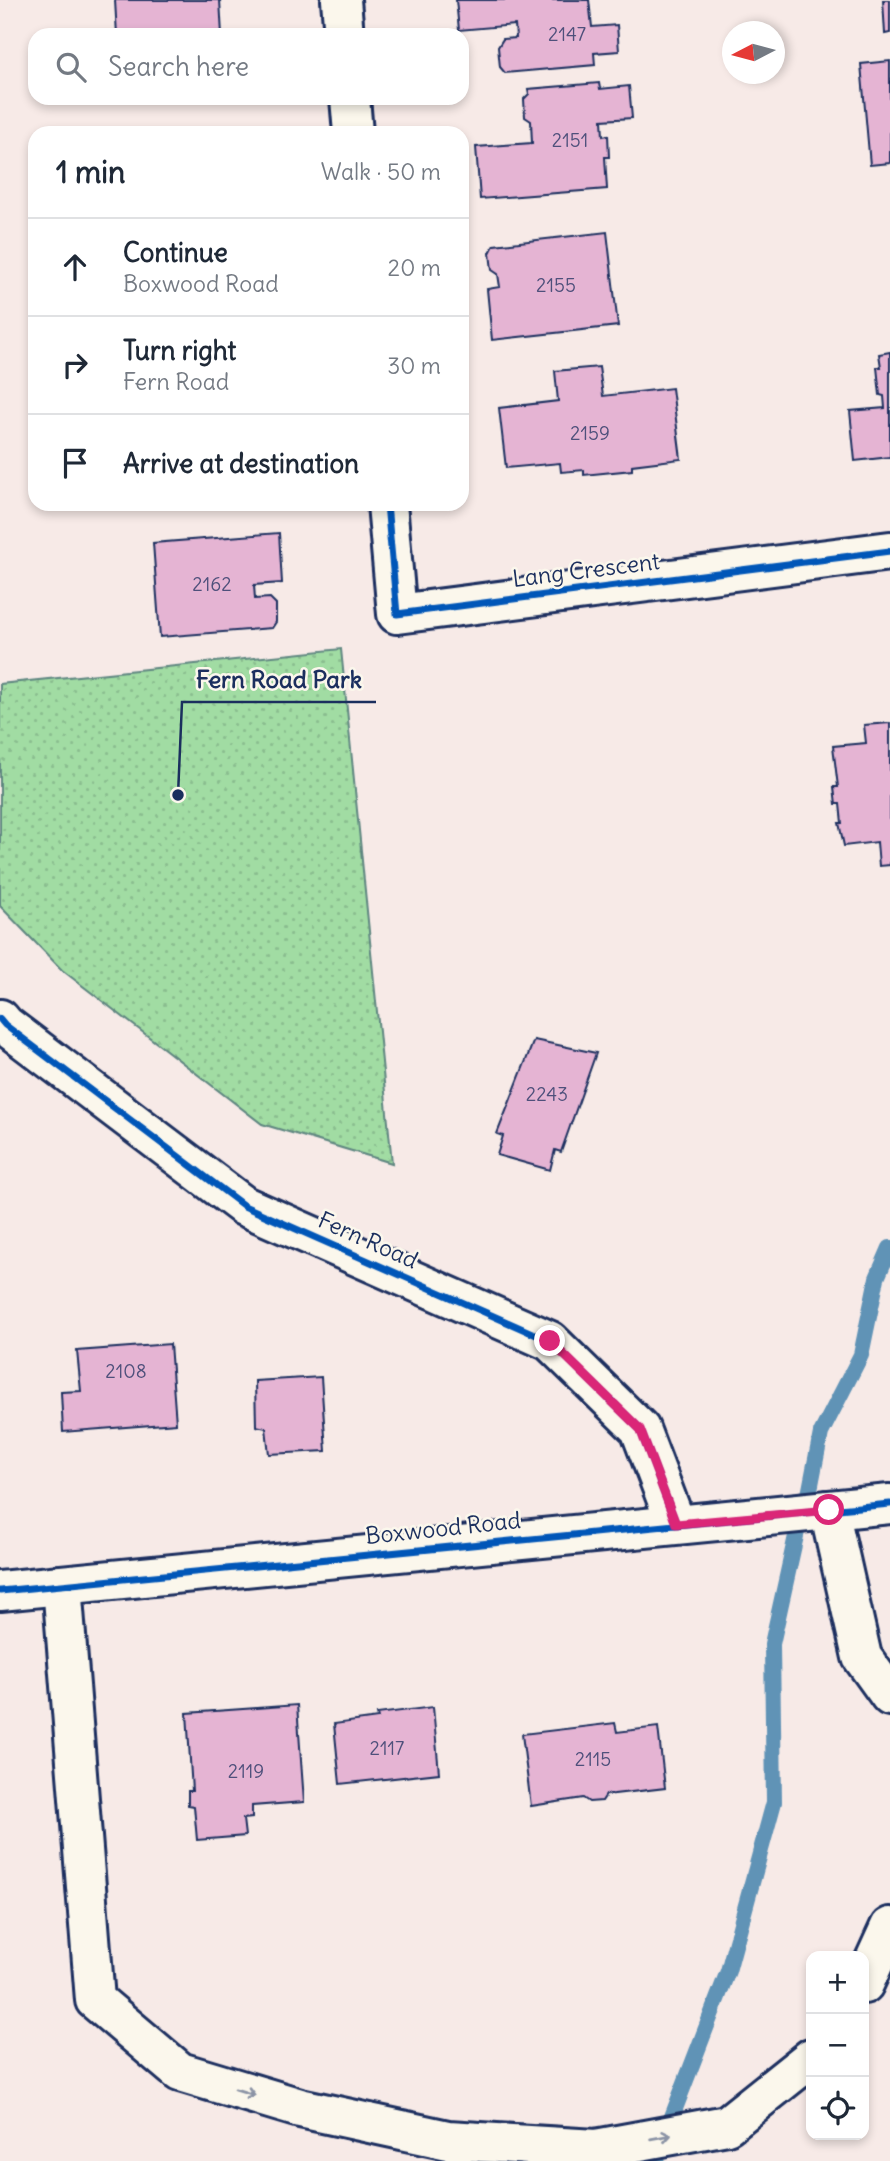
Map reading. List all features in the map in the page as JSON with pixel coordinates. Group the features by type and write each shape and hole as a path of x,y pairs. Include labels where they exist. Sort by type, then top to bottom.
{"street":[{"path":"341,0 343,28"},
{"path":"351,105 352,126"},
{"name":"Lang Crescent","path":"388,511 397,614 890,551"},
{"name":"Fern Road","path":"0,1018 5,1025 243,1206 550,1341 640,1429 676,1524"},
{"name":"Boxwood Road","path":"0,1591 890,1504"},
{"path":"829,1510 862,1657 890,1696"},
{"path":"62,1585 95,2000 180,2072 300,2108 448,2140 596,2149 727,2125 806,2062"},
{"path":"869,1972 890,1927"}],"green space":[{"path":"341,649 392,1163 262,1124 62,970 0,906 0,684"}],"building":[{"path":"115,0 220,0 222,28 117,28"},
{"path":"456,0 589,0 592,27 617,25 619,51 594,53 595,65 505,73 500,67 498,47 503,39 516,38 515,25 459,28"},
{"path":"883,0 890,0 890,33 885,34"},
{"path":"890,61 890,163 870,165 861,64"},
{"path":"599,83 600,89 629,86 632,118 602,120 603,136 608,135 609,157 605,157 607,189 480,199 476,147 532,143 531,121 525,117 524,99 529,94 528,89"},
{"path":"607,232 618,326 492,340 487,289 500,287 498,274 492,270 490,253 494,245"},
{"path":"890,352 890,457 855,461 850,411 885,408 884,396 880,395 877,367 881,367 879,354"},
{"path":"599,367 603,396 672,388 681,459 632,465 632,470 584,475 584,470 561,472 560,463 506,468 499,408 558,401 555,371"},
{"path":"279,533 282,583 254,585 255,599 270,598 276,604 276,622 272,628 160,637 153,543"},
{"path":"890,723 890,865 879,866 877,842 844,846 839,823 842,823 840,804 836,804 834,787 838,787 833,746 866,743 864,725"},
{"path":"534,1040 596,1053 561,1152 555,1150 550,1170 497,1155 503,1136 497,1134"},
{"path":"170,1344 176,1423 63,1432 61,1392 81,1391 77,1351"},
{"path":"321,1377 326,1451 269,1454 266,1428 256,1426 255,1381"},
{"path":"297,1705 304,1802 252,1806 252,1818 243,1819 245,1836 197,1840 194,1806 188,1805 188,1791 192,1791 187,1713"},
{"path":"433,1707 439,1773 340,1784 334,1724 378,1718 377,1714"},
{"path":"615,1723 617,1732 658,1727 665,1788 606,1795 602,1801 589,1802 583,1798 531,1806 522,1734"}],"waterway":[{"path":"657,2161 728,1971 774,1802 772,1644 798,1527 797,1518 806,1510 821,1433 861,1355 877,1278 890,1248"}],"cycle path":[{"path":"388,511 397,614 890,551"},
{"path":"0,1019 244,1206 550,1341 640,1429 676,1524"},
{"path":"0,1591 890,1504"}],"place":[{"name":"Fern Road Park","path":"178,795"}],"route":[{"path":"550,1341 640,1429 676,1524 829,1510"}]}
